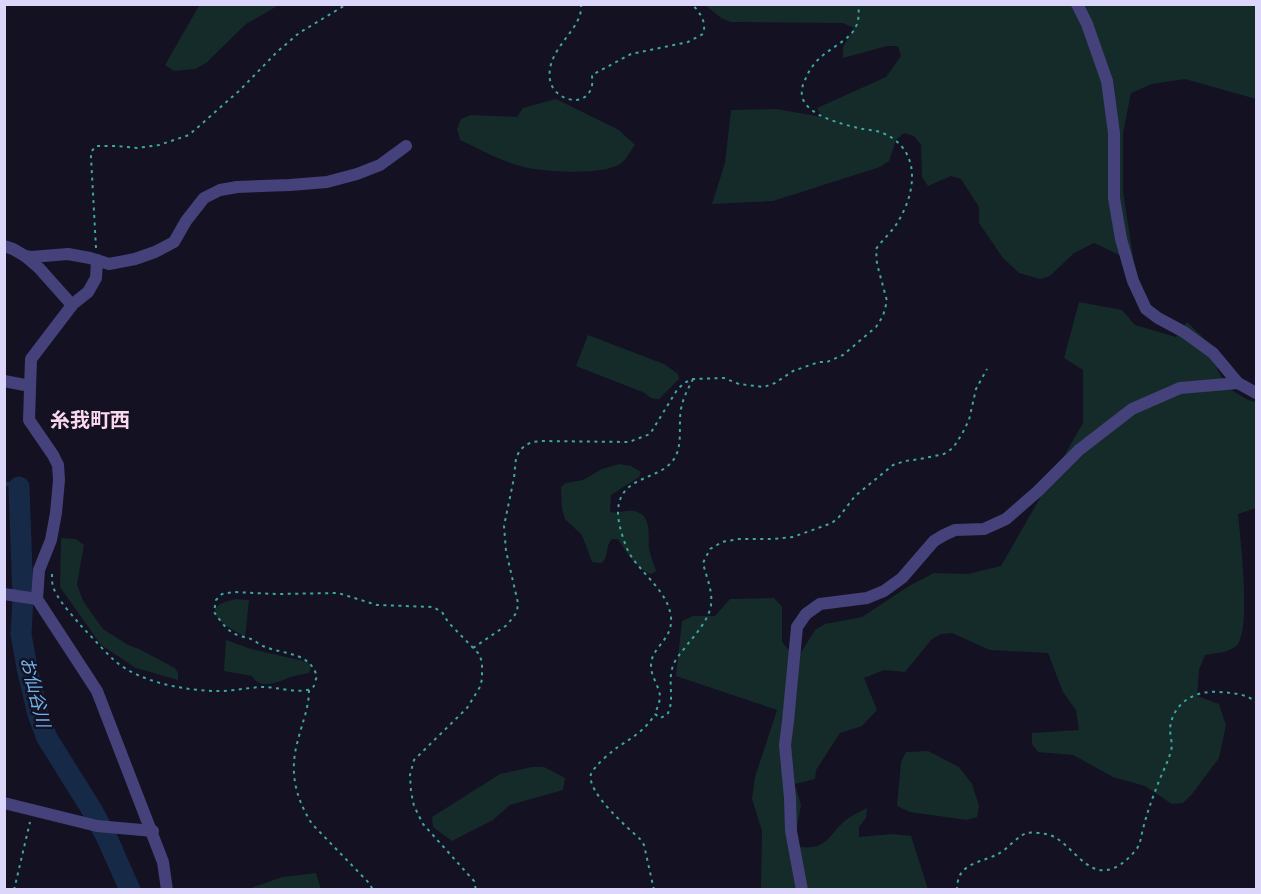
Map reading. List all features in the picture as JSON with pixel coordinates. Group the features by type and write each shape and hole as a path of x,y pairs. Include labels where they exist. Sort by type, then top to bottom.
{"street":[{"path":"1077,4 1087,24 1107,81 1114,133 1114,198 1121,239 1132,281 1146,309 1213,353 1238,383 1257,393"},
{"path":"25,256 69,254 109,264 135,259 174,242 186,221 204,198 220,190 327,182 380,165 406,146"},
{"path":"4,246 25,256 39,268 72,305"},
{"path":"97,260 96,278 88,292 72,305 31,359 29,420 53,454 58,465 59,480 51,540 39,570 37,599 97,691 164,862 167,890"},
{"path":"4,381 30,386"},
{"path":"802,890 791,831 785,746 797,627 806,614 820,604 867,598 884,591 903,578 934,541 944,535 955,530 984,529 1006,519 1079,450 1132,409 1180,388 1238,383"},
{"path":"4,594 37,599"},
{"path":"4,803 97,826 153,831"}],"path":[{"path":"97,260 91,157 91,152 96,146 137,148 159,145 189,135 299,33 347,4"},
{"path":"581,4 580,17 549,66 550,81 554,90 560,96 570,100 583,98 591,89 592,75 631,54 688,42 703,34 705,27 701,15 692,4"},
{"path":"473,648 507,625 517,612 517,597 506,551 504,526 516,458 526,445 541,441 616,443 639,439 650,434 676,390 684,383 693,379 724,378 739,384 764,387 793,371 843,355 876,327 883,316 887,301 877,264 876,249 898,223 907,204 913,173 910,162 895,140 884,133 850,125 813,112 804,104 801,94 807,75 816,61 851,35 859,14 858,4"},
{"path":"655,714 660,718 669,712 671,671 675,661 708,615 711,594 703,563 710,549 722,542 739,538 773,540 793,537 832,522 839,517 855,496 893,465 905,460 944,454 953,448 962,434 969,420 976,389 987,369"},
{"path":"654,890 644,845 610,811 595,790 591,779 593,771 614,750 639,734 655,714 660,694 650,669 651,657 667,637 671,617 668,606 661,595 630,555 621,531 618,512 622,495 629,486 665,467 675,458 679,442 682,404 693,379"},
{"path":"52,572 53,586 67,609 116,662 127,670 150,680 200,691 263,687 293,691 309,690 314,686 317,677 307,660 263,646 227,628 214,612 216,600 222,594 233,592 338,593 377,604 434,607 442,612 447,622 479,654 482,662 482,679 480,687 467,708 414,760 410,775 411,792 414,806 423,824 474,880 476,890"},
{"path":"309,690 309,702 294,758 294,779 297,789 312,824 369,883 373,890"},
{"path":"957,890 961,873 969,866 1003,851 1026,833 1049,834 1059,839 1093,868 1107,871 1117,867 1136,850 1140,843 1150,802 1172,748 1170,732 1173,713 1194,695 1207,691 1241,694 1257,702"},
{"path":"14,890 32,810"}],"green space":[{"path":"200,4 279,5 246,24 206,63 195,69 174,71 165,65"},
{"path":"705,5 1256,5 1256,99 1185,79 1152,84 1131,93 1123,133 1123,192 1134,262 1094,243 1074,253 1050,276 1040,279 1019,273 1003,258 979,223 979,207 961,179 951,176 928,186 922,177 921,145 914,136 904,133 896,140 889,161 880,167 773,201 712,204 725,163 731,110 776,109 822,117 817,108 886,77 901,56 898,46 887,46 843,58 843,47 854,28 843,23 731,22 721,18"},
{"path":"556,99 619,130 635,145 625,159 613,167 601,170 572,172 542,170 512,164 460,140 457,129 461,119 471,115 517,117 523,108"},
{"path":"1079,302 1122,310 1135,325 1176,337 1187,322 1212,346 1217,369 1228,388 1256,402 1256,508 1238,514 1244,583 1241,637 1236,646 1229,650 1205,655 1199,670 1197,696 1219,704 1226,725 1219,758 1183,803 1172,804 1145,786 1113,777 1073,755 1038,752 1032,744 1032,733 1079,730 1076,710 1063,692 1048,653 990,650 952,633 941,634 932,639 905,672 884,670 864,678 877,710 862,726 840,733 816,770 815,779 795,784 801,805 795,838 800,847 822,844 846,820 867,808 866,818 859,827 859,837 893,834 911,836 928,889 761,889 762,831 752,799 755,777 777,710 676,676 682,621 693,616 715,616 730,599 774,598 782,607 782,642 797,659 815,630 825,624 862,617 909,586 934,573 968,574 1001,566 1083,423 1083,370 1064,358"},
{"path":"588,335 664,364 678,374 679,379 659,399 655,399 576,366"},
{"path":"619,464 631,466 641,472 639,477 611,495 610,512 634,511 644,516 656,571 651,574 636,564 618,539 612,539 608,545 606,557 602,563 592,562 582,535 565,519 562,509 561,487 566,483 583,480 602,469"},
{"path":"61,538 76,539 84,545 77,584 83,601 103,629 128,645 175,668 178,680 136,668 101,645 60,587"},
{"path":"236,599 249,600 245,637 222,622 216,614 215,609 220,605"},
{"path":"226,640 251,649 308,662 311,667 309,673 266,684 256,681 252,676 224,671"},
{"path":"928,751 959,767 972,784 979,806 977,817 967,820 910,812 897,806 901,762 906,752"},
{"path":"532,767 544,767 565,778 563,790 510,805 493,820 452,841 433,827 432,817 500,774"},
{"path":"316,873 321,889 248,889 282,877"}],"waterway":[{"name":"お仙谷川","path":"4,483 19,487"},
{"name":"お仙谷川","path":"19,487 23,598 21,634 38,714 47,738 107,838 130,890"}],"district":[{"name":"糸我町西","path":"90,420"}]}
